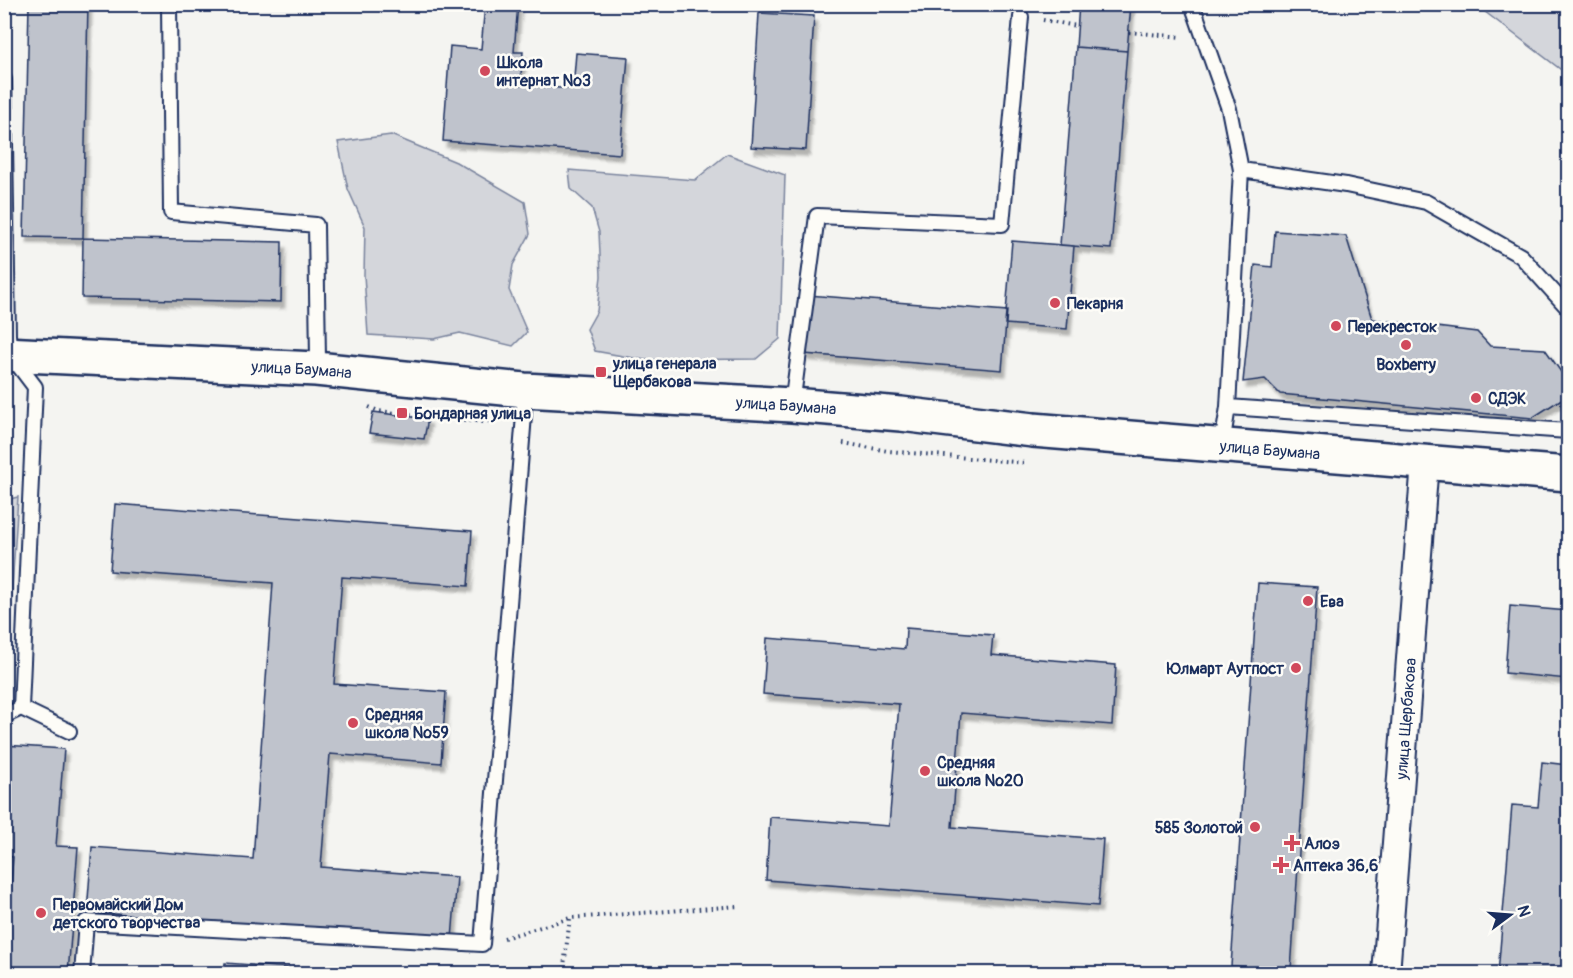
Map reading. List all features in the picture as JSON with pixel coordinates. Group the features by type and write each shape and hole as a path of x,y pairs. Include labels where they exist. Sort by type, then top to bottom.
{"street":[{"name":"улица Баумана","path":"7,354 316,369 524,390 792,405 901,414 1033,430 1569,474"},
{"name":"улица Щербакова","path":"1386,974 1425,462"}],"lane":[{"path":"169,4 171,212 316,225 318,358 316,369"},
{"path":"1192,4 1229,109 1241,170 1228,406 1222,445"},
{"path":"792,405 817,216 1002,224 1022,17"},
{"path":"4,79 7,354 35,387 21,708"},
{"path":"1241,170 1346,185 1426,202 1521,256 1569,308"},
{"path":"82,974 86,922 482,944 524,415 524,390"},
{"path":"1228,406 1569,431"},
{"path":"4,716 21,708"},
{"path":"21,708 69,731"}],"path":[{"path":"1022,17 1077,26"},
{"path":"1129,32 1205,40"},
{"path":"482,944 570,918 740,906"},
{"path":"563,974 570,918"}],"shaded area":[{"path":"1476,5 1568,5 1568,75"},
{"path":"391,135 456,162 525,202 530,234 513,265 509,290 527,332 513,346 460,333 434,339 368,335 364,275 365,227 348,189 338,142"},
{"path":"727,154 785,175 780,339 756,359 645,360 595,351 587,329 597,311 601,276 599,232 592,208 571,189 569,170 695,180"},
{"path":"18,497 5,694 5,502"}],"building":[{"path":"29,4 88,4 83,238 24,237"},
{"name":"Школа интернат №3","path":"485,4 518,4 514,52 523,52 520,85 573,89 576,53 628,57 620,154 443,141 450,46 481,49"},
{"path":"1079,4 1131,4 1127,51 1076,47"},
{"path":"759,13 814,16 806,150 751,147"},
{"path":"1076,47 1127,51 1111,249 1060,245"},
{"name":"Перекресток","path":"1275,231 1346,236 1372,319 1477,332 1490,346 1545,349 1568,382 1568,395 1532,418 1280,394 1265,379 1243,382 1255,265 1272,267"},
{"path":"83,238 282,242 281,302 82,298"},
{"path":"1012,241 1074,246 1067,329 1005,324"},
{"path":"808,295 1007,311 1002,370 804,354"},
{"path":"373,412 428,419 424,439 369,433"},
{"name":"Средняя школа №59","path":"115,504 472,531 468,586 342,577 334,684 446,692 441,763 330,754 321,867 457,877 452,939 87,912 92,847 253,859 273,583 110,571"},
{"path":"1258,583 1317,587 1291,970 1231,966"},
{"path":"1510,606 1568,611 1568,679 1505,673"},
{"name":"Средняя школа №20","path":"906,628 993,635 991,655 1116,665 1112,725 961,713 952,827 1103,839 1098,906 766,880 770,817 889,826 899,704 763,694 767,638 905,649"},
{"name":"Первомайский Дом детского творчества","path":"4,745 64,749 56,846 78,847 68,974 4,974 13,857 4,856"},
{"path":"1542,762 1568,765 1568,974 1498,974 1512,805 1538,807"},
{"path":"225,963 371,974 224,974"}],"place":[{"name":"Школа интернат №3","path":"485,71"},
{"name":"Пекарня","path":"1055,303"},
{"name":"Перекресток","path":"1336,326"},
{"name":"Boxberry","path":"1406,345"},
{"name":"улица генерала Щербакова","path":"601,372"},
{"name":"СДЭК","path":"1476,398"},
{"name":"Бондарная улица","path":"402,413"},
{"name":"Ева","path":"1308,601"},
{"name":"Юлмарт Аутпост","path":"1296,668"},
{"name":"Средняя школа №59","path":"353,723"},
{"name":"Средняя школа №20","path":"925,771"},
{"name":"585 Золотой","path":"1255,827"},
{"name":"Алоэ","path":"1292,843"},
{"name":"Аптека 36,6","path":"1281,865"},
{"name":"Первомайский Дом детского творчества","path":"41,913"}]}
